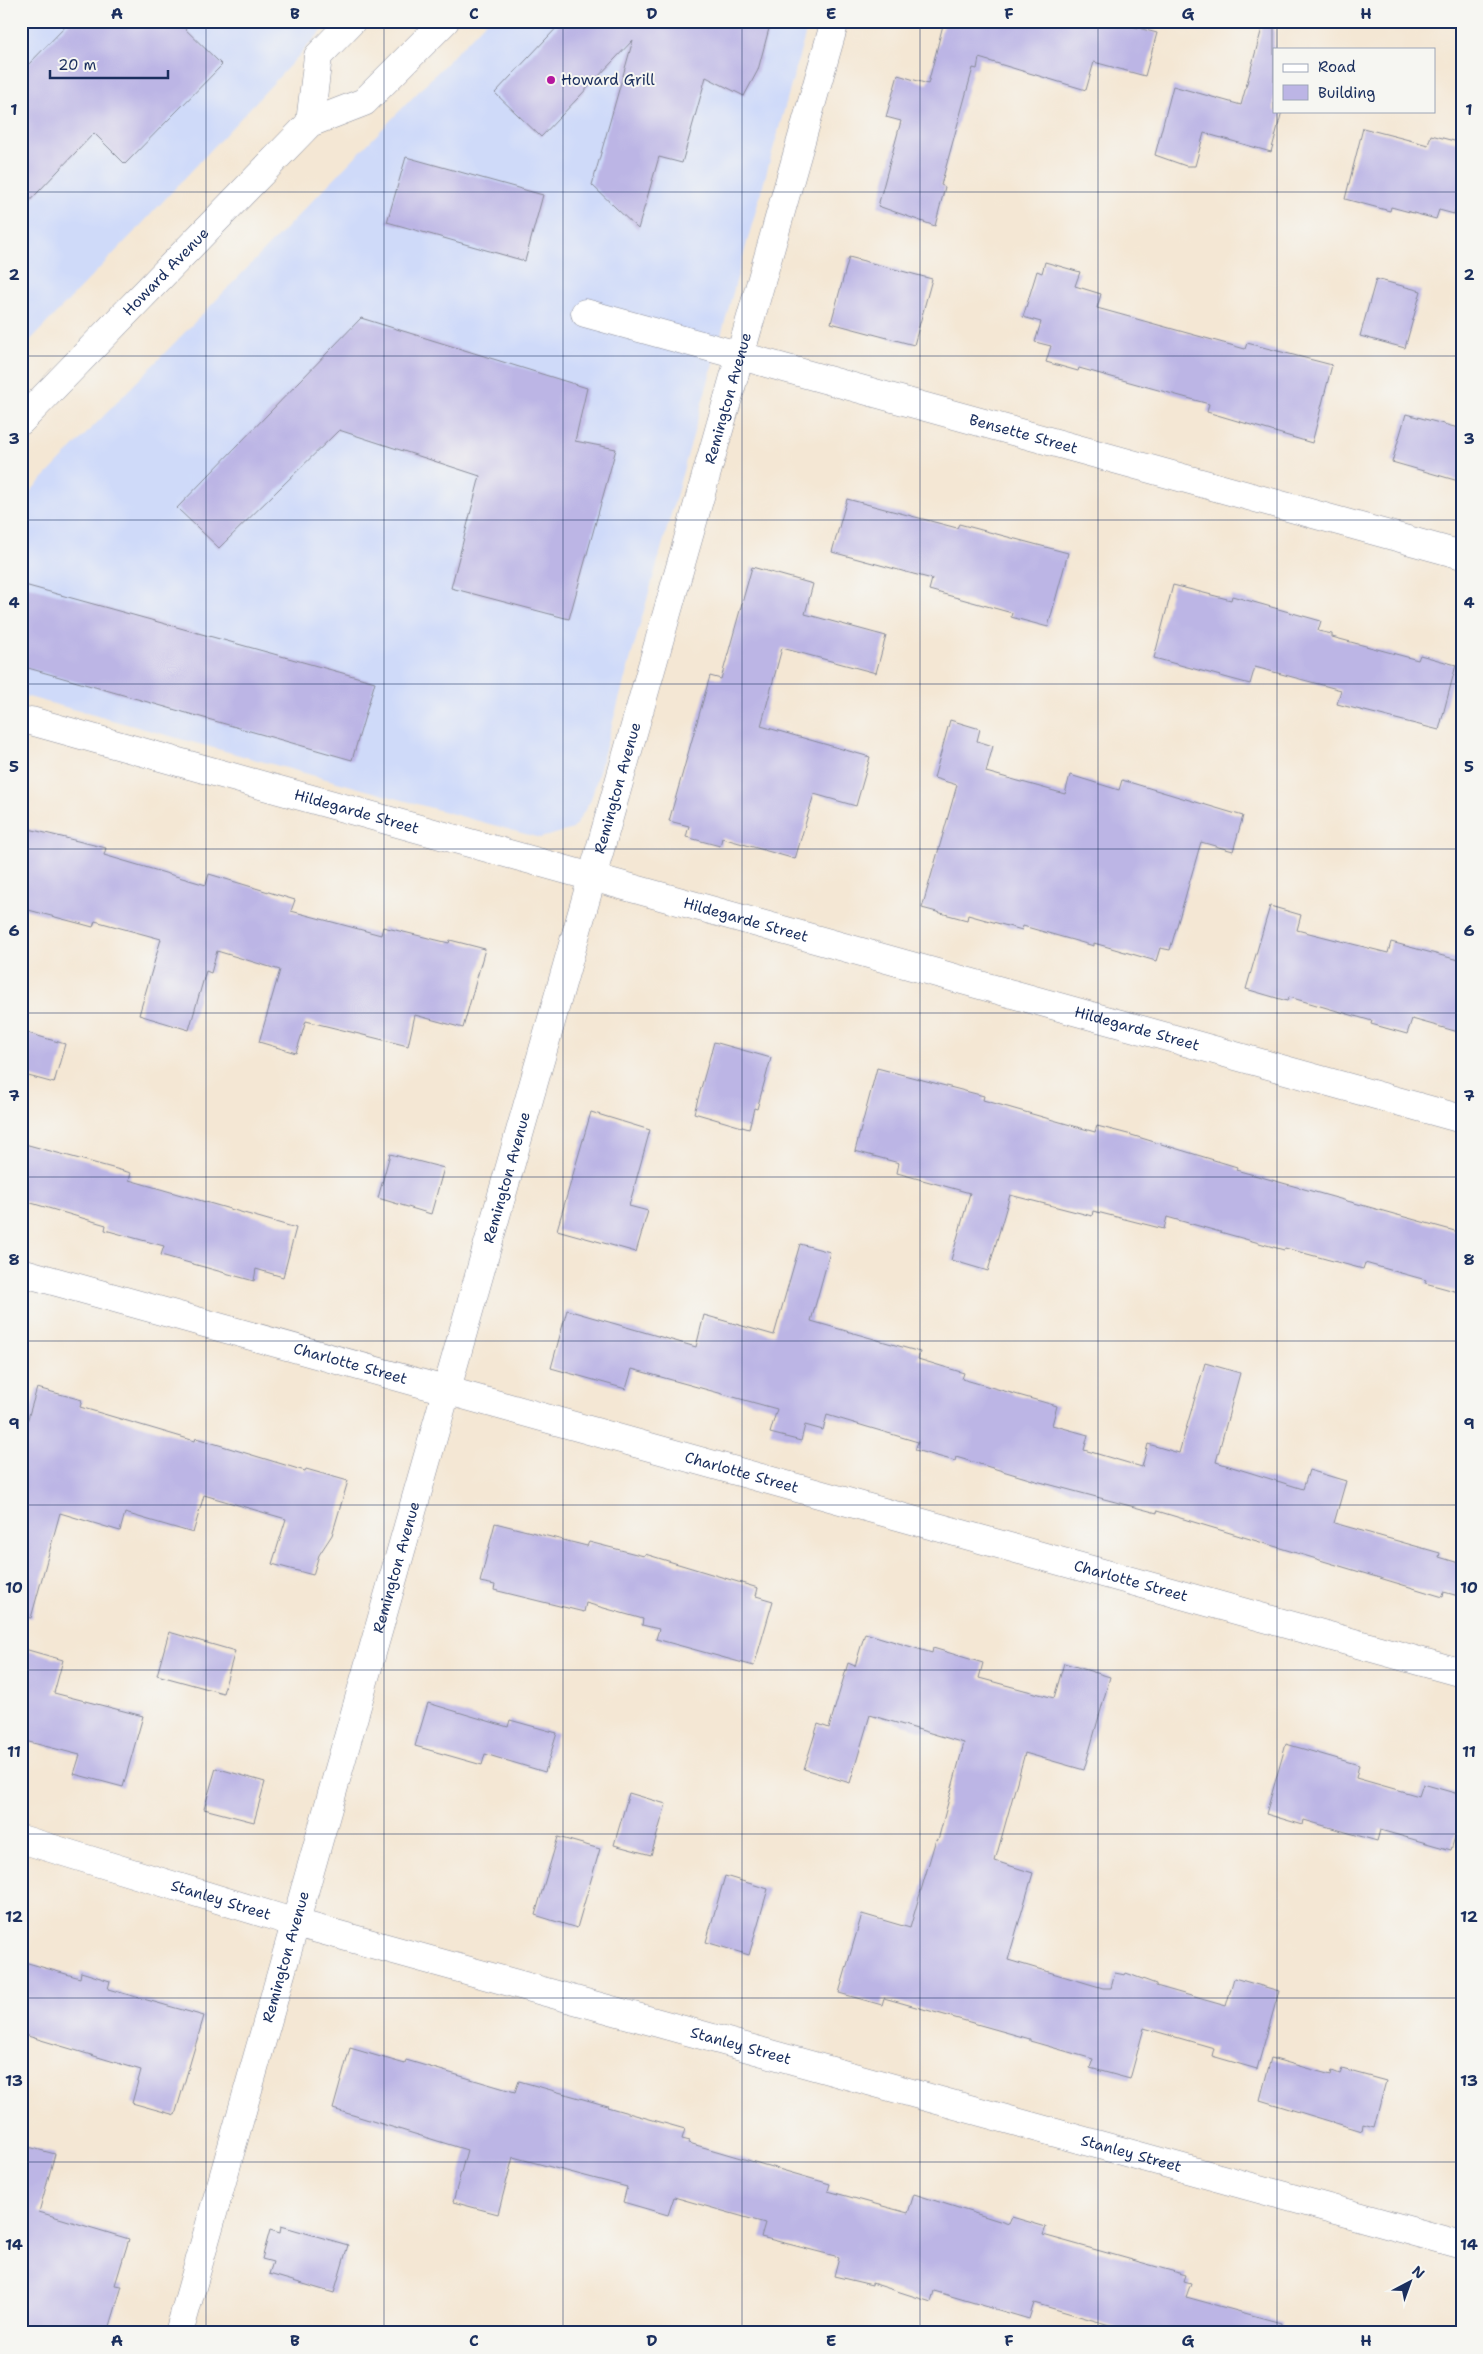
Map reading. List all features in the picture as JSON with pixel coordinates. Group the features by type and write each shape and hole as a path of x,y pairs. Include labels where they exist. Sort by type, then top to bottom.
{"street":[{"path":"310,122 318,56 352,21"},
{"name":"Howard Avenue","path":"21,422 310,122 364,102 445,21"},
{"name":"Remington Avenue","path":"179,2333 836,21"},
{"name":"Bensette Street","path":"585,313 1462,555"},
{"name":"Hildegarde Street","path":"31,721 1462,1119"},
{"name":"Charlotte Street","path":"21,1272 1462,1673"},
{"name":"Stanley Street","path":"21,1839 296,1923 1462,2245"}],"shaded area":[{"path":"21,21 331,21 141,225 21,350"},
{"path":"487,21 809,21 591,800 573,829 540,838 21,695 21,501"}],"building":[{"path":"71,21 177,21 222,65 125,164 94,133 21,210 21,72"},
{"path":"563,21 771,21 758,70 744,96 706,77 682,163 659,157 638,229 592,185 633,40 541,137 495,93"},
{"path":"944,21 1113,21 1157,33 1145,76 1094,62 1086,90 979,58 977,69 973,68 941,185 945,187 935,226 878,206 901,121 886,117 898,75 928,84"},
{"path":"1264,21 1274,21 1273,112 1282,112 1271,152 1204,133 1195,166 1186,166 1155,155 1173,86 1241,105"},
{"path":"1363,128 1428,145 1431,135 1462,143 1462,184 1454,214 1439,210 1436,219 1391,207 1390,211 1345,199"},
{"path":"406,157 543,195 525,261 387,222"},
{"path":"849,257 932,279 914,345 831,323"},
{"path":"1045,262 1080,272 1075,286 1101,294 1097,308 1245,349 1247,343 1332,365 1312,443 1207,412 1209,404 1079,368 1078,371 1046,362 1051,346 1035,342 1041,322 1023,317 1037,271 1042,273"},
{"path":"1376,279 1421,291 1405,348 1360,336"},
{"path":"361,318 587,388 575,441 616,449 569,619 451,588 480,476 339,430 219,548 177,508"},
{"path":"1406,414 1462,429 1462,482 1392,462"},
{"path":"847,499 957,528 959,524 1068,553 1048,627 1011,617 1012,613 929,590 932,579 832,552"},
{"path":"752,567 813,584 805,614 886,636 876,673 782,648 761,726 870,757 856,806 814,794 795,859 722,838 720,846 686,837 689,826 669,821 710,676 721,679"},
{"path":"21,584 375,682 352,760 21,666"},
{"path":"1173,585 1231,600 1232,596 1321,621 1318,631 1332,634 1332,637 1418,660 1420,655 1456,665 1439,730 1337,704 1341,690 1255,667 1250,684 1154,658"},
{"path":"950,720 980,729 977,741 993,746 986,772 1065,794 1070,775 1119,790 1122,780 1243,816 1233,851 1201,842 1170,950 1160,948 1156,961 1094,943 1094,946 1023,926 1022,930 968,915 967,920 922,908 957,785 934,778"},
{"path":"21,827 106,848 104,855 206,885 209,874 295,900 291,911 381,935 383,927 449,943 450,940 485,949 463,1028 415,1015 408,1046 306,1021 296,1053 259,1042 280,970 217,951 211,973 206,971 189,1030 139,1015 161,939 95,921 93,927 21,908"},
{"path":"1270,906 1301,915 1297,930 1388,953 1391,942 1462,961 1462,1033 1412,1019 1407,1034 1371,1024 1372,1021 1289,997 1287,1001 1246,989"},
{"path":"21,1031 65,1044 54,1083 21,1074"},
{"path":"714,1042 771,1058 757,1109 754,1108 749,1129 694,1113"},
{"path":"877,1068 984,1096 983,1100 1095,1132 1097,1126 1128,1134 1237,1167 1236,1170 1462,1233 1462,1293 1425,1283 1426,1280 1365,1263 1363,1269 1285,1248 1284,1250 1167,1217 1164,1229 1093,1211 1092,1216 1010,1195 988,1271 951,1260 970,1193 897,1173 899,1163 855,1151"},
{"path":"591,1112 650,1130 629,1206 648,1211 636,1252 557,1230"},
{"path":"21,1143 131,1173 129,1180 296,1228 283,1277 256,1269 254,1281 161,1255 164,1246 105,1230 106,1225 21,1200"},
{"path":"390,1154 444,1168 431,1214 378,1198"},
{"path":"800,1244 830,1252 811,1321 920,1352 918,1359 964,1373 962,1379 1057,1406 1052,1425 1088,1435 1084,1450 1142,1467 1148,1444 1179,1453 1205,1363 1240,1373 1216,1462 1303,1489 1309,1470 1346,1481 1334,1523 1440,1553 1439,1557 1462,1564 1462,1597 1444,1592 1443,1597 1157,1511 1157,1513 1036,1481 956,1457 955,1461 915,1450 918,1442 827,1415 823,1430 805,1425 801,1441 770,1433 777,1409 632,1369 626,1389 551,1368 567,1310 696,1347 704,1315 774,1335"},
{"path":"37,1388 82,1400 80,1407 195,1441 196,1438 305,1471 306,1469 348,1481 332,1535 319,1555 313,1575 272,1564 286,1519 204,1495 193,1533 125,1513 120,1531 60,1513 31,1618 21,1616 21,1442"},
{"path":"495,1523 587,1546 589,1542 644,1556 645,1554 758,1588 756,1596 773,1601 754,1666 656,1639 659,1629 642,1625 643,1619 586,1603 584,1612 494,1590 495,1585 480,1582"},
{"path":"169,1632 235,1651 223,1693 157,1675"},
{"path":"865,1633 932,1653 933,1648 983,1663 979,1678 1054,1698 1064,1663 1110,1677 1084,1770 1025,1753 995,1861 1033,1873 1008,1960 1103,1988 1111,1988 1115,1973 1125,1975 1126,1973 1156,1984 1156,1986 1226,2006 1234,1978 1279,1991 1257,2069 1212,2056 1214,2048 1144,2028 1130,2079 1090,2068 1093,2059 1030,2041 1030,2039 884,1998 882,2005 839,1993 862,1914 910,1928 936,1839 938,1840 964,1743 870,1715 850,1783 804,1769 818,1724 829,1728 848,1663 855,1666"},
{"path":"21,1648 63,1660 54,1693 143,1716 123,1787 74,1774 80,1755 21,1740"},
{"path":"428,1703 508,1727 510,1720 557,1733 545,1772 485,1754 482,1765 415,1746"},
{"path":"1286,1744 1359,1765 1356,1778 1419,1796 1423,1784 1462,1795 1462,1814 1451,1850 1380,1830 1377,1841 1304,1820 1303,1825 1266,1814"},
{"path":"216,1768 265,1782 254,1822 204,1809"},
{"path":"629,1793 666,1804 651,1855 614,1845"},
{"path":"558,1837 600,1849 577,1928 535,1915"},
{"path":"725,1876 768,1889 749,1955 706,1942"},
{"path":"21,1961 80,1978 81,1972 110,1981 108,1989 204,2016 175,2115 132,2103 141,2070 21,2034"},
{"path":"350,2048 405,2064 406,2060 515,2092 519,2081 608,2106 685,2129 682,2139 690,2141 689,2143 830,2184 828,2191 908,2213 914,2194 1009,2224 1012,2217 1046,2227 1043,2235 1186,2275 1184,2281 1191,2283 1186,2297 1281,2323 1280,2333 1137,2333 1034,2303 1029,2319 934,2291 931,2302 872,2283 872,2285 834,2276 839,2257 761,2237 765,2223 674,2197 668,2215 623,2202 627,2187 513,2157 498,2214 453,2202 467,2150 333,2109"},
{"path":"1271,2058 1331,2075 1332,2071 1340,2074 1342,2069 1386,2081 1374,2127 1363,2124 1362,2131 1260,2100"},
{"path":"21,2145 55,2154 39,2212 129,2239 115,2285 122,2286 108,2333 21,2333"},
{"path":"281,2226 348,2245 334,2293 269,2274 273,2262 262,2259 270,2230 280,2233"}],"place":[{"name":"Howard Grill","path":"551,80"}]}
